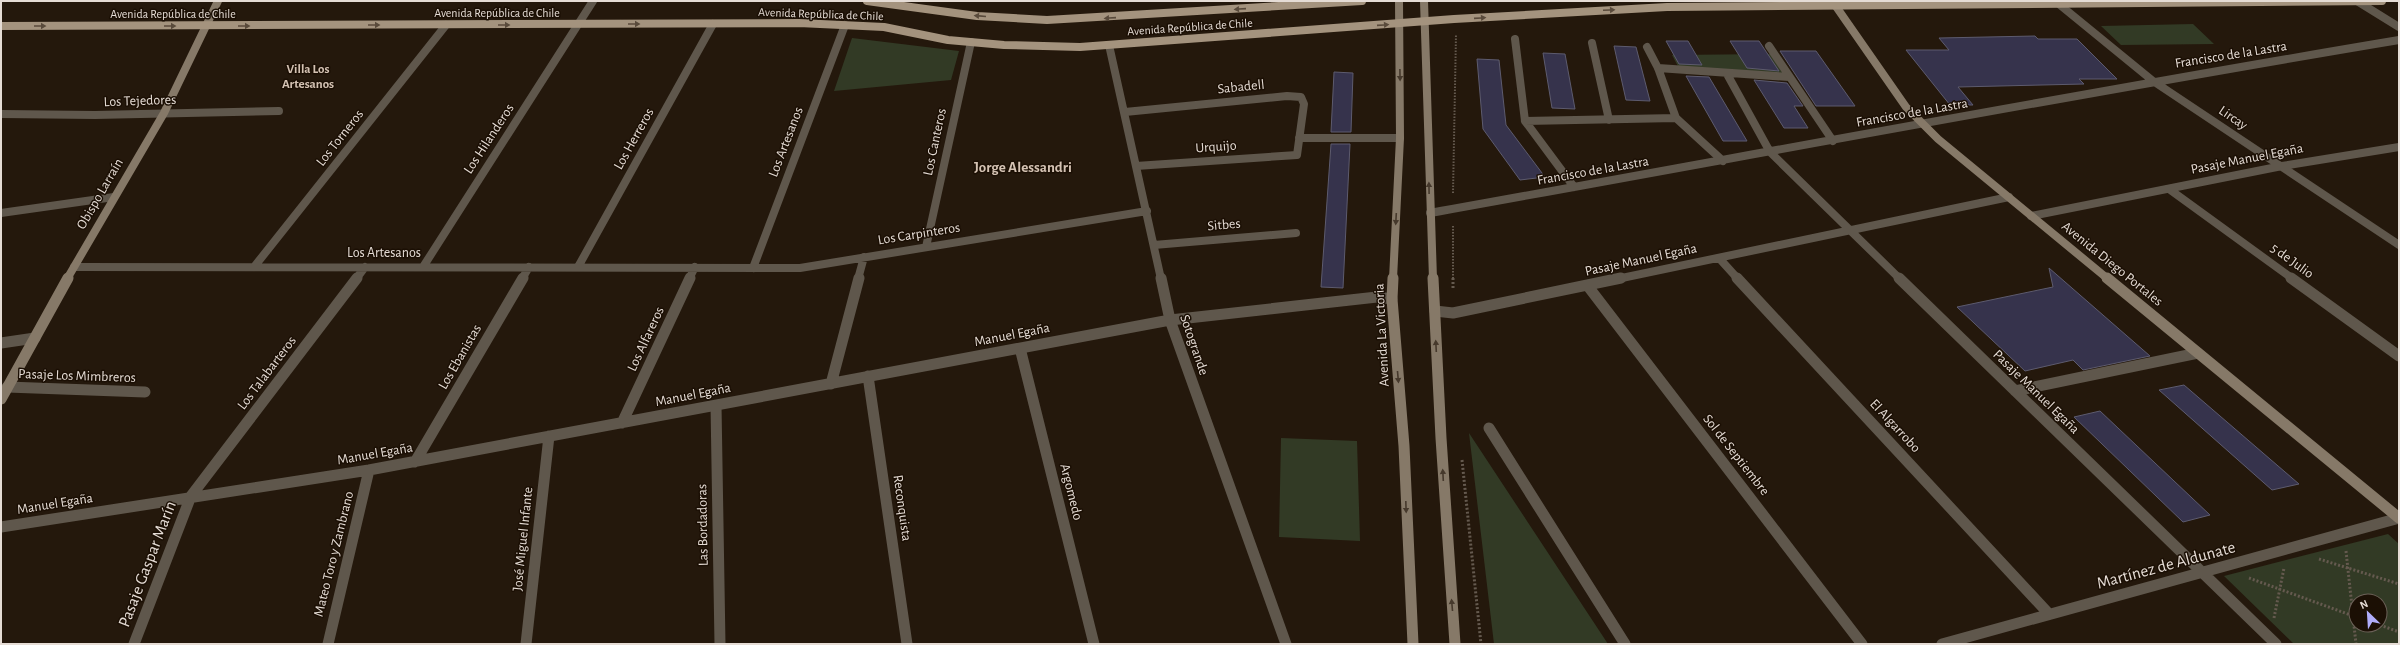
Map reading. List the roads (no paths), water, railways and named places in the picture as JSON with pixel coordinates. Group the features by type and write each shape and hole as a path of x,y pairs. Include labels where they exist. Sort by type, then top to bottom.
{"main road":[{"name":"Obispo Larraín","path":"1,399 4,388 35,338 114,197 164,113 218,1"},
{"name":"Avenida República de Chile","path":"867,1 977,16 1047,20 1105,18 1362,1"},
{"name":"Avenida La Victoria","path":"1399,1 1400,138 1392,299 1404,446 1413,644"},
{"path":"1424,1 1430,213 1442,469 1455,644"},
{"name":"Avenida República de Chile","path":"1,26 799,23 884,27 948,40 971,42 1080,47 1659,7 2382,1"},
{"name":"Avenida Diego Portales","path":"1835,5 1906,107 1922,125 2399,518"}],"street":[{"name":"Los Hilanderos","path":"423,267 593,1"},
{"path":"2357,1 2399,27"},
{"name":"Lircay","path":"2060,4 2153,81 2399,244"},
{"name":"Los Herreros","path":"578,267 712,24"},
{"name":"Los Torneros","path":"254,267 446,25"},
{"name":"Los Artesanos","path":"752,268 845,25"},
{"path":"1515,39 1525,121 1574,187"},
{"name":"Francisco de la Lastra","path":"1430,213 1922,125 2153,81 2399,40"},
{"name":"Los Canteros","path":"926,247 971,42"},
{"path":"1592,42 1609,120"},
{"name":"Sotogrande","path":"1108,45 1147,211 1170,320 1286,644"},
{"path":"1769,46 1833,141"},
{"path":"1648,47 1658,68 1676,118 1723,160"},
{"path":"1658,68 1789,77"},
{"name":"Pasaje Manuel Egaña","path":"1728,74 1770,152 1852,230 2272,641"},
{"name":"Sabadell","path":"1124,112 1287,96 1301,97 1304,104 1297,155"},
{"name":"Los Tejedores","path":"1,114 95,115 279,111"},
{"path":"1525,121 1676,118"},
{"path":"1299,138 1400,138"},
{"name":"Pasaje Manuel Egaña","path":"2031,216 2282,166 2399,147"},
{"name":"Urquijo","path":"1136,166 1297,155"},
{"name":"5 de Julio","path":"2169,189 2399,356"},
{"path":"1,213 114,197"},
{"name":"Pasaje Manuel Egaña","path":"1435,311 1453,313 2009,198"},
{"name":"Los Carpinteros","path":"695,267 800,268 1147,211"},
{"name":"Sitbes","path":"1154,245 1296,233"},
{"path":"831,384 864,257"},
{"name":"El Algarrobo","path":"1719,258 2049,614"},
{"name":"Los Artesanos","path":"74,267 695,267"},
{"name":"Los Talabarteros","path":"191,496 364,267"},
{"name":"Los Ebanistas","path":"415,462 529,267"},
{"name":"Los Alfareros","path":"622,423 695,267"},
{"name":"Sol de Septiembre","path":"1587,285 1862,644"},
{"name":"Manuel Egaña","path":"1,527 191,496 370,470 1170,320 1377,297 1392,299"},
{"path":"1,343 35,338"},
{"name":"Argomedo","path":"1020,348 1094,644"},
{"path":"2015,391 2198,353"},
{"name":"Reconquista","path":"868,376 907,644"},
{"name":"Pasaje Los Mimbreros","path":"4,388 146,392"},
{"name":"Las Bordadoras","path":"716,405 720,644"},
{"path":"1489,428 1625,644"},
{"name":"José Miguel Infante","path":"526,644 549,436"},
{"name":"Mateo Toro y Zambrano","path":"328,644 370,470"},
{"name":"Pasaje Gaspar Marín","path":"134,644 191,496"},
{"name":"Martínez de Aldunate","path":"1942,644 2399,518"}],"district":[{"name":"Villa Los Artesanos","path":"308,76"},
{"name":"Jorge Alessandri","path":"1023,167"}]}
